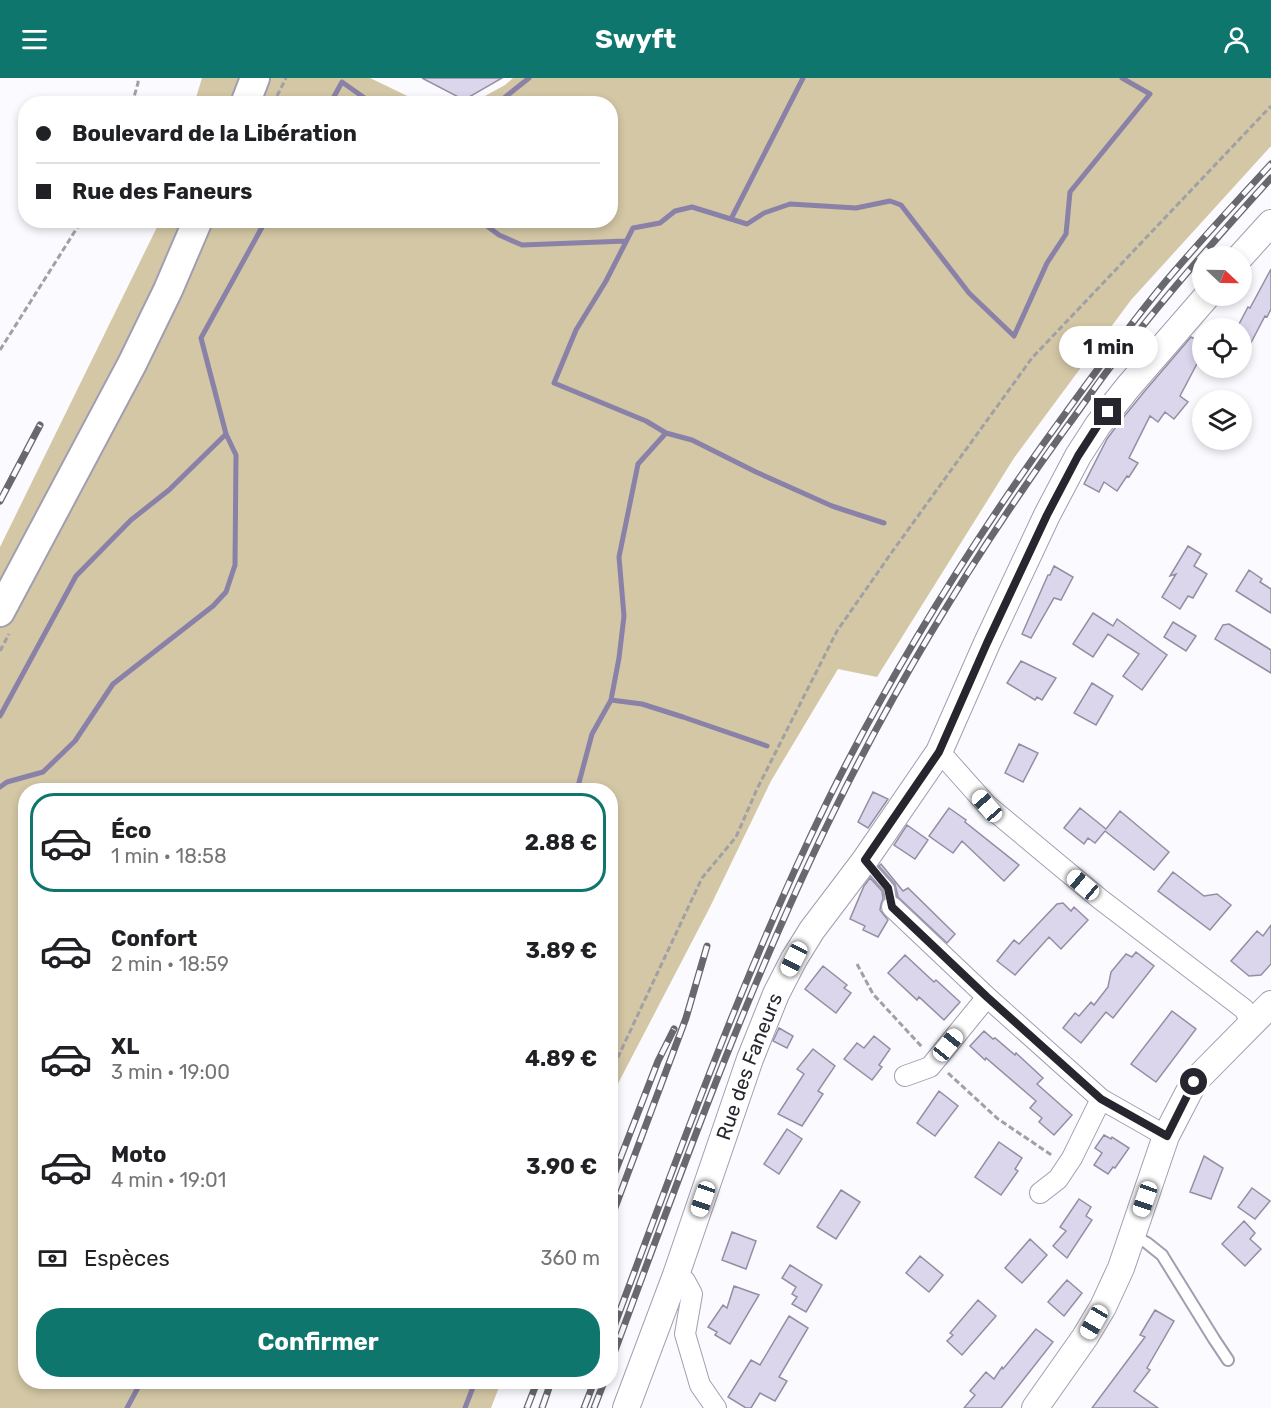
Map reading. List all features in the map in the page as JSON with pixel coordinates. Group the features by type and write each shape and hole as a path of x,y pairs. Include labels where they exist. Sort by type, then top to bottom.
{"main road":[{"path":"248,96 255,78"},
{"path":"0,612 132,364 195,228"}],"street":[{"path":"1250,246 1271,224"},
{"name":"Rue des Faneurs","path":"626,1408 676,1275 750,1059 776,994 794,959 812,930 865,860 939,752 1022,568 1078,456 1122,394 1198,306"},
{"path":"939,752 987,806 1100,898 1244,1009 1252,1023"},
{"path":"892,907 987,997 1101,1099 1167,1136"},
{"path":"905,1076 930,1067 987,997"},
{"path":"1035,1408 1085,1337 1102,1307 1121,1268 1167,1136 1194,1082 1271,1004"},
{"path":"1040,1193 1058,1179 1101,1099"},
{"path":"676,1275 686,1281 692,1294 685,1334 700,1385 716,1408"}],"lane":[{"path":"865,860 888,888 892,907"},
{"path":"1133,1234 1162,1255 1228,1360"}],"path":[{"path":"134,96 138,78"},
{"path":"277,96 286,78"},
{"path":"618,1057 702,878 736,837 757,789 837,631 1032,358 1271,106"},
{"path":"0,350 77,228"},
{"path":"857,964 873,994 935,1061 998,1119 1067,1165"}],"shaded area":[{"path":"202,78 370,78 407,96 196,96"},
{"path":"513,78 1271,78 1271,146 1131,300 1014,458 877,677 838,669 771,781 709,909 618,1084 618,783 18,783 18,1389 498,1389 491,1408 0,1408 0,547 157,228 618,228 618,96 485,96"}],"building":[{"path":"422,78 502,78 471,96 456,96"},
{"path":"1271,269 1271,309 1252,341 1252,318 1242,318"},
{"path":"1192,338 1192,373 1180,396 1188,402 1174,419 1165,412 1158,422 1150,416 1129,458 1138,463 1117,491 1104,482 1099,492 1084,484 1107,439 1144,392"},
{"path":"1188,546 1201,554 1194,566 1207,574 1193,598 1188,596 1180,609 1162,597 1176,574 1170,576"},
{"path":"1054,566 1073,577 1061,600 1054,598 1031,638 1022,634"},
{"path":"1249,570 1262,579 1260,582 1271,589 1271,613 1236,591"},
{"path":"1093,613 1113,626 1117,619 1167,655 1142,690 1123,676 1139,654 1108,634 1093,657 1073,644"},
{"path":"1173,622 1196,636 1186,651 1164,637"},
{"path":"1229,624 1271,650 1271,673 1215,639 1223,625"},
{"path":"1021,661 1056,678 1042,700 1037,697 1035,700 1007,683"},
{"path":"1092,683 1113,696 1096,725 1074,713"},
{"path":"1019,744 1038,753 1023,782 1005,773"},
{"path":"873,792 888,799 868,828 858,822"},
{"path":"949,808 1019,865 1004,881 962,841 953,853 929,836"},
{"path":"1080,808 1106,829 1120,811 1169,852 1154,870 1105,831 1095,843 1088,838 1084,844 1064,828"},
{"path":"907,825 928,840 915,859 894,845"},
{"path":"881,864 903,891 908,888 955,934 947,943 898,897 895,884 879,866"},
{"path":"1173,872 1204,896 1217,894 1231,905 1210,930 1158,891"},
{"path":"870,878 882,891 883,899 880,910 888,920 878,937 863,930 865,926 850,919 864,886"},
{"path":"1063,903 1071,911 1074,907 1088,920 1061,949 1049,937 1015,975 997,961 1014,940 1019,944 1057,904"},
{"path":"1271,925 1271,964 1261,975 1249,976 1231,961 1257,931 1263,936"},
{"path":"1136,952 1154,966 1113,1018 1106,1012 1081,1043 1063,1028 1075,1013 1079,1016 1091,1002 1094,1005 1108,987 1111,972 1126,954 1132,957"},
{"path":"905,955 960,1002 944,1020 919,997 917,1000 888,973"},
{"path":"823,966 847,985 844,988 851,993 836,1013 805,989"},
{"path":"1172,1011 1196,1029 1156,1082 1131,1064"},
{"path":"779,1028 793,1036 787,1048 773,1041"},
{"path":"984,1031 1015,1055 1016,1053 1043,1078 1037,1084 1072,1115 1054,1135 1039,1122 1042,1118 1030,1108 1036,1101 970,1046"},
{"path":"874,1036 890,1049 879,1065 882,1067 872,1080 844,1059 857,1043 864,1048"},
{"path":"813,1049 835,1066 818,1091 823,1094 802,1126 778,1114 804,1074 797,1069"},
{"path":"939,1091 958,1106 935,1136 917,1123"},
{"path":"787,1129 802,1139 779,1174 764,1164"},
{"path":"1104,1135 1111,1139 1112,1137 1129,1148 1108,1174 1094,1165 1102,1153 1095,1148"},
{"path":"999,1142 1022,1158 1015,1169 1018,1171 1001,1195 975,1177"},
{"path":"1204,1156 1223,1168 1211,1199 1190,1192"},
{"path":"1252,1188 1270,1201 1255,1219 1238,1207"},
{"path":"841,1190 860,1202 836,1239 817,1227"},
{"path":"1079,1199 1091,1207 1086,1216 1092,1220 1067,1258 1053,1246 1066,1231 1060,1227"},
{"path":"1244,1221 1255,1233 1250,1239 1261,1249 1245,1266 1222,1244"},
{"path":"732,1232 756,1241 746,1269 722,1260"},
{"path":"1030,1239 1047,1255 1022,1283 1005,1268"},
{"path":"920,1256 943,1275 929,1292 906,1273"},
{"path":"790,1265 822,1285 806,1312 792,1304 797,1297 792,1294 796,1287 782,1278"},
{"path":"1067,1280 1082,1293 1064,1316 1048,1302"},
{"path":"734,1286 759,1295 730,1344 715,1335 717,1332 708,1327 723,1305 727,1308"},
{"path":"978,1300 996,1316 962,1355 947,1341 953,1335 950,1333"},
{"path":"1155,1310 1174,1321 1147,1368 1150,1370 1134,1391 1158,1408 1092,1408 1145,1337 1140,1335"},
{"path":"789,1316 808,1328 779,1377 787,1381 775,1401 760,1393 751,1408 746,1408 728,1397 751,1360 760,1365"},
{"path":"1036,1329 1053,1342 1001,1408 964,1408 975,1395 970,1391 986,1372 994,1379"}],"waterway":[{"path":"506,96 529,78"},
{"path":"731,219 803,78"},
{"path":"884,523 832,506 692,440 666,433 646,421 554,383 576,330 606,281 633,228 660,223 675,211 692,207 747,224 764,213 790,204 856,208 890,201 901,205 969,293 1014,336 1047,263 1066,234 1070,192 1150,94 1122,78"},
{"path":"334,96 342,82 362,96"},
{"path":"0,787 7,782 43,772 75,741 113,684 213,606 226,592 235,565 236,455 226,434 201,338 262,228"},
{"path":"490,228 499,235 522,245 626,241"},
{"path":"579,783 592,734 611,700 619,658 624,616 619,557 638,464 666,433"},
{"path":"0,716 76,576 131,520 169,490 226,434"},
{"path":"611,700 642,704 767,746"},
{"path":"127,1408 137,1389"},
{"path":"465,1408 472,1389"}],"railway":[{"path":"618,1316 686,1133 768,931 828,800 881,699 939,600 1001,504 1079,395 1166,281 1271,164"},
{"path":"618,1342 716,1080 774,940 838,803 889,706 973,564 1034,473 1099,383 1174,288 1271,178"},
{"path":"0,501 40,425"},
{"path":"618,1200 686,1018 707,946"},
{"path":"618,1164 658,1061 674,1029"},
{"path":"527,1408 534,1389"},
{"path":"542,1408 549,1389"},
{"path":"584,1408 591,1389"},
{"path":"594,1408 601,1389"}],"route":[{"path":"1108,412 1078,456 1047,515 939,752 865,860 888,888 892,907 987,997 1101,1099 1167,1136 1194,1082"}]}
